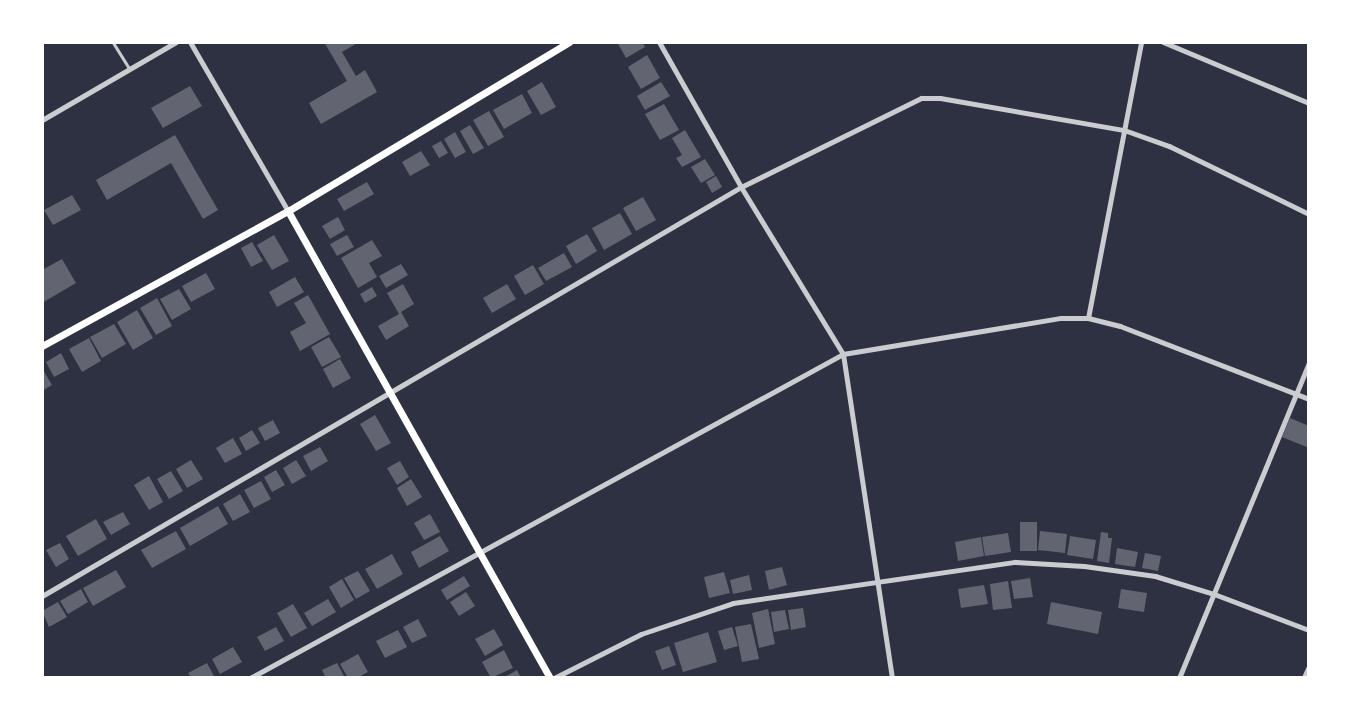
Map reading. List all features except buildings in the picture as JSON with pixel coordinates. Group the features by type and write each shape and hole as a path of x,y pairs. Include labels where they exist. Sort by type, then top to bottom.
{"main road":[{"path":"42,346 288,211 569,42"},
{"path":"288,211 552,678"}],"street":[{"path":"42,120 176,42"},
{"path":"190,42 288,211"},
{"path":"659,42 741,187 843,354 892,678"},
{"path":"1088,318 1140,42"},
{"path":"1163,42 1309,103"},
{"path":"42,596 741,187 921,98 940,98 1124,130 1170,146 1309,214"},
{"path":"250,678 843,354 1061,318 1088,318 1120,326 1309,399"},
{"path":"1179,678 1309,363"},
{"path":"552,678 684,617 733,603 1015,562 1084,566 1155,576 1214,594 1309,630"},
{"path":"1305,678 1309,669"}],"lane":[{"path":"113,42 130,69"}]}
